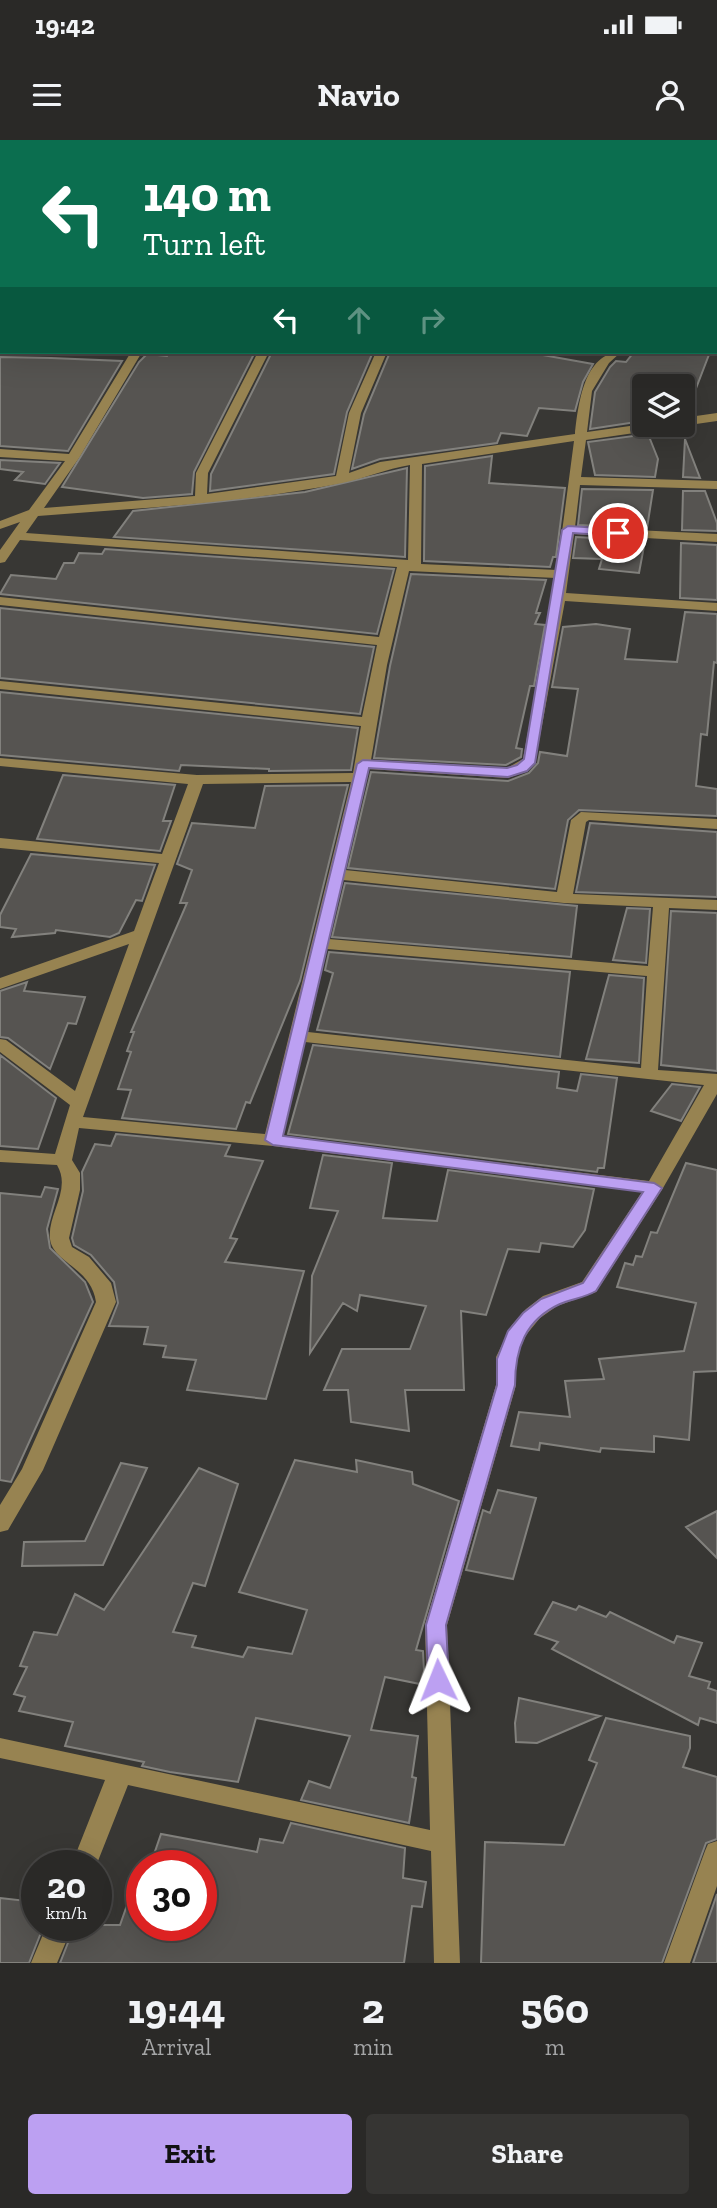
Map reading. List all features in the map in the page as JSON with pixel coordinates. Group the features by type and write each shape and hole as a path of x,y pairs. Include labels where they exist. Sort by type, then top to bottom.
{"street":[{"path":"0,559 73,458 135,354"},
{"path":"201,499 202,473 262,354"},
{"path":"342,479 345,445 359,398 379,354"},
{"path":"0,762 197,780 362,770 508,772 522,768 530,760 563,574 586,391 605,361 614,354"},
{"path":"695,420 717,417"},
{"path":"0,525 35,512 201,499 342,479 380,466 416,463 632,430"},
{"path":"0,453 73,458"},
{"path":"273,1140 362,770 368,722 384,642 408,565 416,463"},
{"path":"574,481 717,485"},
{"path":"568,530 717,538"},
{"path":"17,536 563,574"},
{"path":"558,596 717,607"},
{"path":"0,601 384,642"},
{"path":"0,685 368,722"},
{"path":"0,1524 32,1470 106,1302 104,1287 82,1262 64,1251 59,1238 71,1190 71,1173 63,1160 65,1140 197,780"},
{"path":"564,898 579,820 586,815 717,824"},
{"path":"0,843 170,859"},
{"path":"335,874 564,898 717,905"},
{"path":"649,1073 661,902"},
{"path":"0,984 142,934"},
{"path":"319,943 656,972"},
{"path":"298,1035 716,1080 654,1188 589,1287 575,1295 559,1297 529,1317 515,1335 506,1359 506,1385 436,1625 447,1963"},
{"path":"0,1044 79,1103"},
{"path":"72,1122 273,1140 654,1188"},
{"path":"0,1156 63,1160"},
{"path":"0,1748 444,1843"},
{"path":"89,1850 120,1774"},
{"path":"677,1963 717,1851"},
{"path":"44,1963 53,1941"}],"building":[{"path":"147,354 254,354 194,472 192,494 143,498 62,487 139,362"},
{"path":"271,354 372,354 347,412 334,474 210,491 211,474"},
{"path":"389,354 537,354 593,364 583,382 575,411 539,408 527,436 501,433 497,443 380,459 352,469 364,414"},
{"path":"632,354 709,354 695,391 695,374 632,374 632,423 590,429 595,392 616,361 626,362"},
{"path":"0,357 122,361 68,451 0,446"},
{"path":"632,436 649,437 658,459 655,477 595,475 588,442"},
{"path":"685,439 700,478 683,477"},
{"path":"492,456 489,483 565,488 556,557 553,557 550,567 424,561 425,466"},
{"path":"0,460 60,463 45,484 15,480 23,472 0,469"},
{"path":"407,468 405,557 114,537 133,511 305,492"},
{"path":"582,489 653,490 647,528 578,525"},
{"path":"683,491 705,491 717,523 717,531 682,530"},
{"path":"576,537 645,541 639,573 599,569 602,559 573,558"},
{"path":"681,543 717,545 717,600 680,598"},
{"path":"105,549 394,569 377,634 0,594 11,575 56,579 64,563 74,563 79,553 102,554"},
{"path":"411,574 546,580 536,613 540,613 535,624 545,625 534,686 530,686 516,748 522,749 521,757 506,765 374,758 390,666"},
{"path":"0,608 374,647 360,714 0,678"},
{"path":"685,612 717,614 717,663 714,662 707,735 701,734 696,786 717,789 717,816 579,810 568,820 555,889 348,868 371,772 508,781 529,773 538,763 540,752 567,756 578,689 552,687 563,627 596,624 630,629 625,659 677,662"},
{"path":"0,692 358,728 351,770 269,771 181,765 179,771 0,755"},
{"path":"63,775 175,785 163,821 171,821 160,851 37,839"},
{"path":"348,785 300,981 250,1103 246,1102 236,1129 122,1118 131,1090 118,1089 131,1052 127,1051 134,1032 131,1032 187,903 180,903 192,870 177,864 192,823 255,828 265,786"},
{"path":"590,823 717,832 717,897 576,892"},
{"path":"31,854 155,865 142,901 136,900 119,933 110,937 56,930 55,933 12,937 16,929 0,927 0,915"},
{"path":"345,883 577,906 571,957 332,937"},
{"path":"627,908 650,909 646,963 613,960"},
{"path":"671,911 717,913 717,1071 661,1065"},
{"path":"329,952 570,972 560,1057 317,1030 333,973 325,970"},
{"path":"609,975 644,978 639,1063 586,1059"},
{"path":"27,982 24,991 85,997 76,1024 68,1023 50,1069 8,1038 0,1037 0,991"},
{"path":"313,1045 559,1072 557,1088 577,1091 581,1074 617,1078 604,1168 598,1168 597,1172 288,1134"},
{"path":"0,1055 56,1098 38,1149 0,1146"},
{"path":"672,1084 700,1087 681,1121 651,1111"},
{"path":"116,1134 230,1145 225,1156 263,1161 230,1238 237,1239 225,1262 304,1271 266,1399 187,1390 196,1360 163,1357 166,1346 144,1344 148,1327 109,1326 118,1303 114,1282 91,1255 74,1245 72,1238 83,1191 82,1172 95,1144 111,1146"},
{"path":"323,1155 392,1163 383,1218 437,1221 448,1170 594,1189 585,1230 573,1247 541,1243 539,1252 508,1249 486,1315 461,1311 464,1390 405,1390 409,1431 351,1422 348,1390 324,1390 342,1349 410,1349 426,1306 360,1295 357,1311 343,1303 310,1353 312,1276 338,1211 310,1208"},
{"path":"686,1163 717,1170 717,1371 694,1372 689,1440 654,1436 654,1452 601,1448 600,1452 540,1443 539,1450 511,1446 519,1412 570,1417 565,1381 604,1379 599,1359 684,1351 696,1303 617,1287 625,1263 633,1265 636,1256 642,1257 651,1232 657,1233"},
{"path":"45,1187 58,1189 47,1229 50,1248 85,1282 93,1302 11,1482 0,1480 0,1193 41,1197"},
{"path":"295,1460 357,1472 356,1460 412,1472 413,1484 459,1501 416,1650 423,1651 424,1671 420,1684 385,1677 371,1730 418,1736 412,1777 416,1778 409,1823 301,1800 309,1781 330,1788 350,1736 256,1718 238,1782 170,1772 142,1766 144,1762 65,1746 73,1722 19,1711 25,1697 14,1694 27,1667 20,1666 34,1632 57,1635 75,1594 104,1610 199,1468 238,1484 205,1586 193,1583 173,1632 196,1636 192,1647 243,1657 248,1647 292,1654 307,1610 239,1592"},
{"path":"121,1463 147,1468 103,1565 22,1566 24,1542 85,1541"},
{"path":"498,1490 536,1498 513,1579 466,1570 483,1510 490,1513"},
{"path":"717,1511 717,1558 686,1527"},
{"path":"553,1602 576,1610 579,1606 606,1617 610,1612 674,1643 677,1636 702,1643 689,1676 710,1682 708,1688 717,1691 717,1723 700,1718 698,1725 552,1649 558,1642 535,1634"},
{"path":"519,1698 600,1716 537,1743 516,1742 515,1723"},
{"path":"606,1718 690,1736 690,1748 683,1767 717,1777 717,1839 706,1843 662,1963 481,1963 485,1842 564,1845 597,1763 589,1760"},
{"path":"291,1823 405,1848 403,1878 426,1882 422,1907 412,1906 404,1963 60,1963 69,1941 112,1941 112,1925 120,1925 126,1908 126,1941 217,1941 217,1850 156,1850 161,1834 257,1852 260,1839 283,1843"},
{"path":"717,1894 717,1963 693,1963"},
{"path":"0,1898 21,1900 21,1941 38,1941 29,1963 0,1963"}],"route":[{"path":"438,1680 436,1625 506,1385 506,1359 515,1335 529,1317 547,1304 559,1297 575,1295 589,1287 654,1188 273,1140 363,764 508,772 522,768 530,760 563,574 568,530 618,533"}]}
